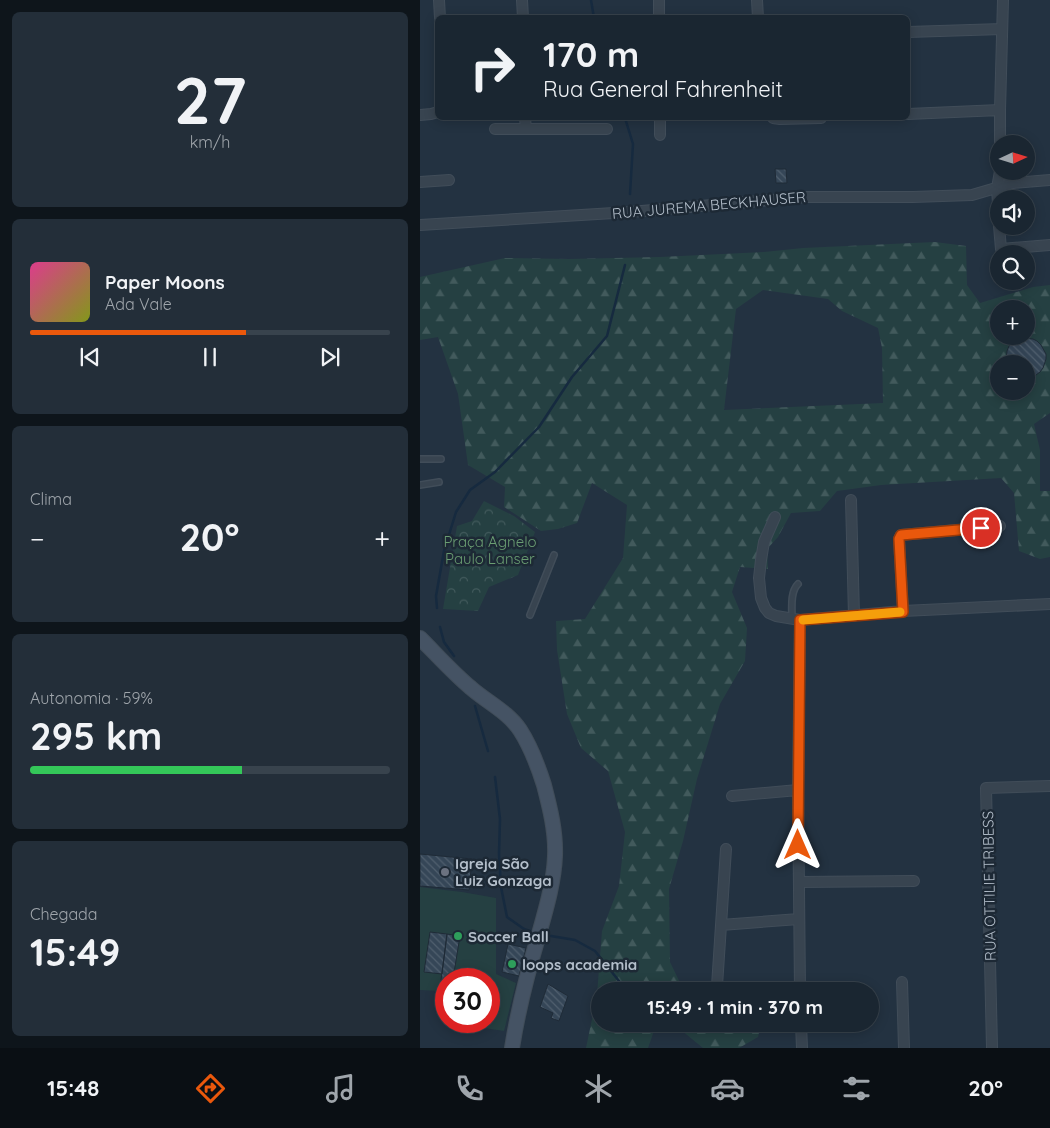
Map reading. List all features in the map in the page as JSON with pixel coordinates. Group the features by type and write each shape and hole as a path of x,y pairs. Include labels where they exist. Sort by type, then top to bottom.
{"main road":[{"path":"420,638 456,675 506,715 519,729 531,750 549,804 554,832 555,856 552,885 530,968 512,1048"}],"street":[{"path":"439,0 440,15"},
{"path":"522,0 523,15"},
{"path":"660,0 660,15"},
{"path":"758,0 758,15"},
{"path":"1000,135 1003,0"},
{"path":"910,32 1002,29"},
{"path":"910,114 1000,110"},
{"path":"420,115 435,113"},
{"path":"525,120 526,129"},
{"path":"660,120 660,135"},
{"path":"495,129 608,129"},
{"path":"420,182 448,180"},
{"path":"997,188 998,180"},
{"name":"RUA JUREMA BECKHAUSER","path":"420,225 630,212 807,197 972,195 1013,183 1050,180"},
{"path":"1000,235 1001,249 1050,245"},
{"path":"851,500 854,616"},
{"path":"775,517 764,542 759,578 761,598 769,613 796,620 1050,604"},
{"path":"903,612 899,539 901,535 1000,526"},
{"path":"796,620 800,982"},
{"name":"RUA OTTILIE TRIBESS","path":"992,1048 986,788 1050,786"},
{"path":"732,796 798,790"},
{"path":"717,982 726,849"},
{"path":"799,882 914,881"},
{"path":"721,925 799,919"},
{"path":"902,982 904,1048"},
{"path":"801,1032 802,1048"}],"lane":[{"path":"420,459 441,458"},
{"path":"420,485 439,482"},
{"path":"530,615 554,555"},
{"path":"796,620 793,595 795,586 798,584"}],"green space":[{"path":"935,242 966,246 967,285 980,303 1023,290 1035,290 1035,287 1050,285 1050,413 1034,424 1040,450 1040,491 1050,491 1050,557 1040,559 1019,551 1014,493 1001,478 881,485 837,491 820,511 791,513 778,537 767,549 768,569 740,567 732,592 747,628 745,661 720,704 697,779 683,841 669,889 670,962 680,982 598,982 602,931 619,886 625,832 608,771 581,748 567,714 557,650 556,621 585,619 623,558 627,505 592,483 577,523 558,529 541,531 504,507 505,487 468,465 458,394 438,337 420,340 420,277 505,258 660,257 764,252 803,248","holes":["763,290 828,299 842,311 878,328 882,348 883,403 724,410 736,309"]},
{"name":"Praça Agnelo Paulo Lanser","path":"484,501 514,516 535,532 518,575 489,587 478,611 443,609 457,526 472,521"},
{"name":"Soccer Ball","path":"420,887 496,898 496,968 435,968 435,991 420,990"},
{"name":"Soccer Ball","path":"500,976 516,983 504,1031 500,1030"},
{"path":"591,1024 591,1032 654,1032 648,1048 586,1048"},
{"path":"683,1032 759,1032 758,1037 739,1048 703,1048"}],"building":[{"path":"775,169 786,169 787,183 776,183"},
{"path":"1035,340 1037,341 1046,354 1043,368 1035,376 1035,355 1007,355 1009,346 1035,345"},
{"name":"Igreja São Luiz Gonzaga","path":"420,854 472,859 469,890 420,886"},
{"path":"430,932 447,934 443,968 435,968 435,973 424,972"},
{"path":"447,934 460,936 455,968 443,968"},
{"path":"508,944 526,948 519,976 502,972"},
{"path":"548,984 568,996 559,1021 551,1018 553,1013 540,1007"}],"waterway":[{"path":"591,0 594,15"},
{"path":"626,120 633,144 630,194"},
{"path":"437,608 436,596 444,551 456,512 470,490 495,472 539,427 572,377 607,336 625,265"},
{"path":"440,627 444,642 454,656"},
{"path":"475,706 488,751"},
{"path":"495,777 500,819 499,854 501,887 507,917 530,931"},
{"path":"551,936 575,940 595,951 620,982"}],"slow traffic":[{"path":"803,620 900,612"}],"place":[{"name":"Igreja São Luiz Gonzaga","path":"445,872"},
{"name":"Soccer Ball","path":"458,936"},
{"name":"loops academia","path":"512,964"}],"route":[{"path":"798,845 800,620 903,612 899,539 901,535 981,528"}]}
